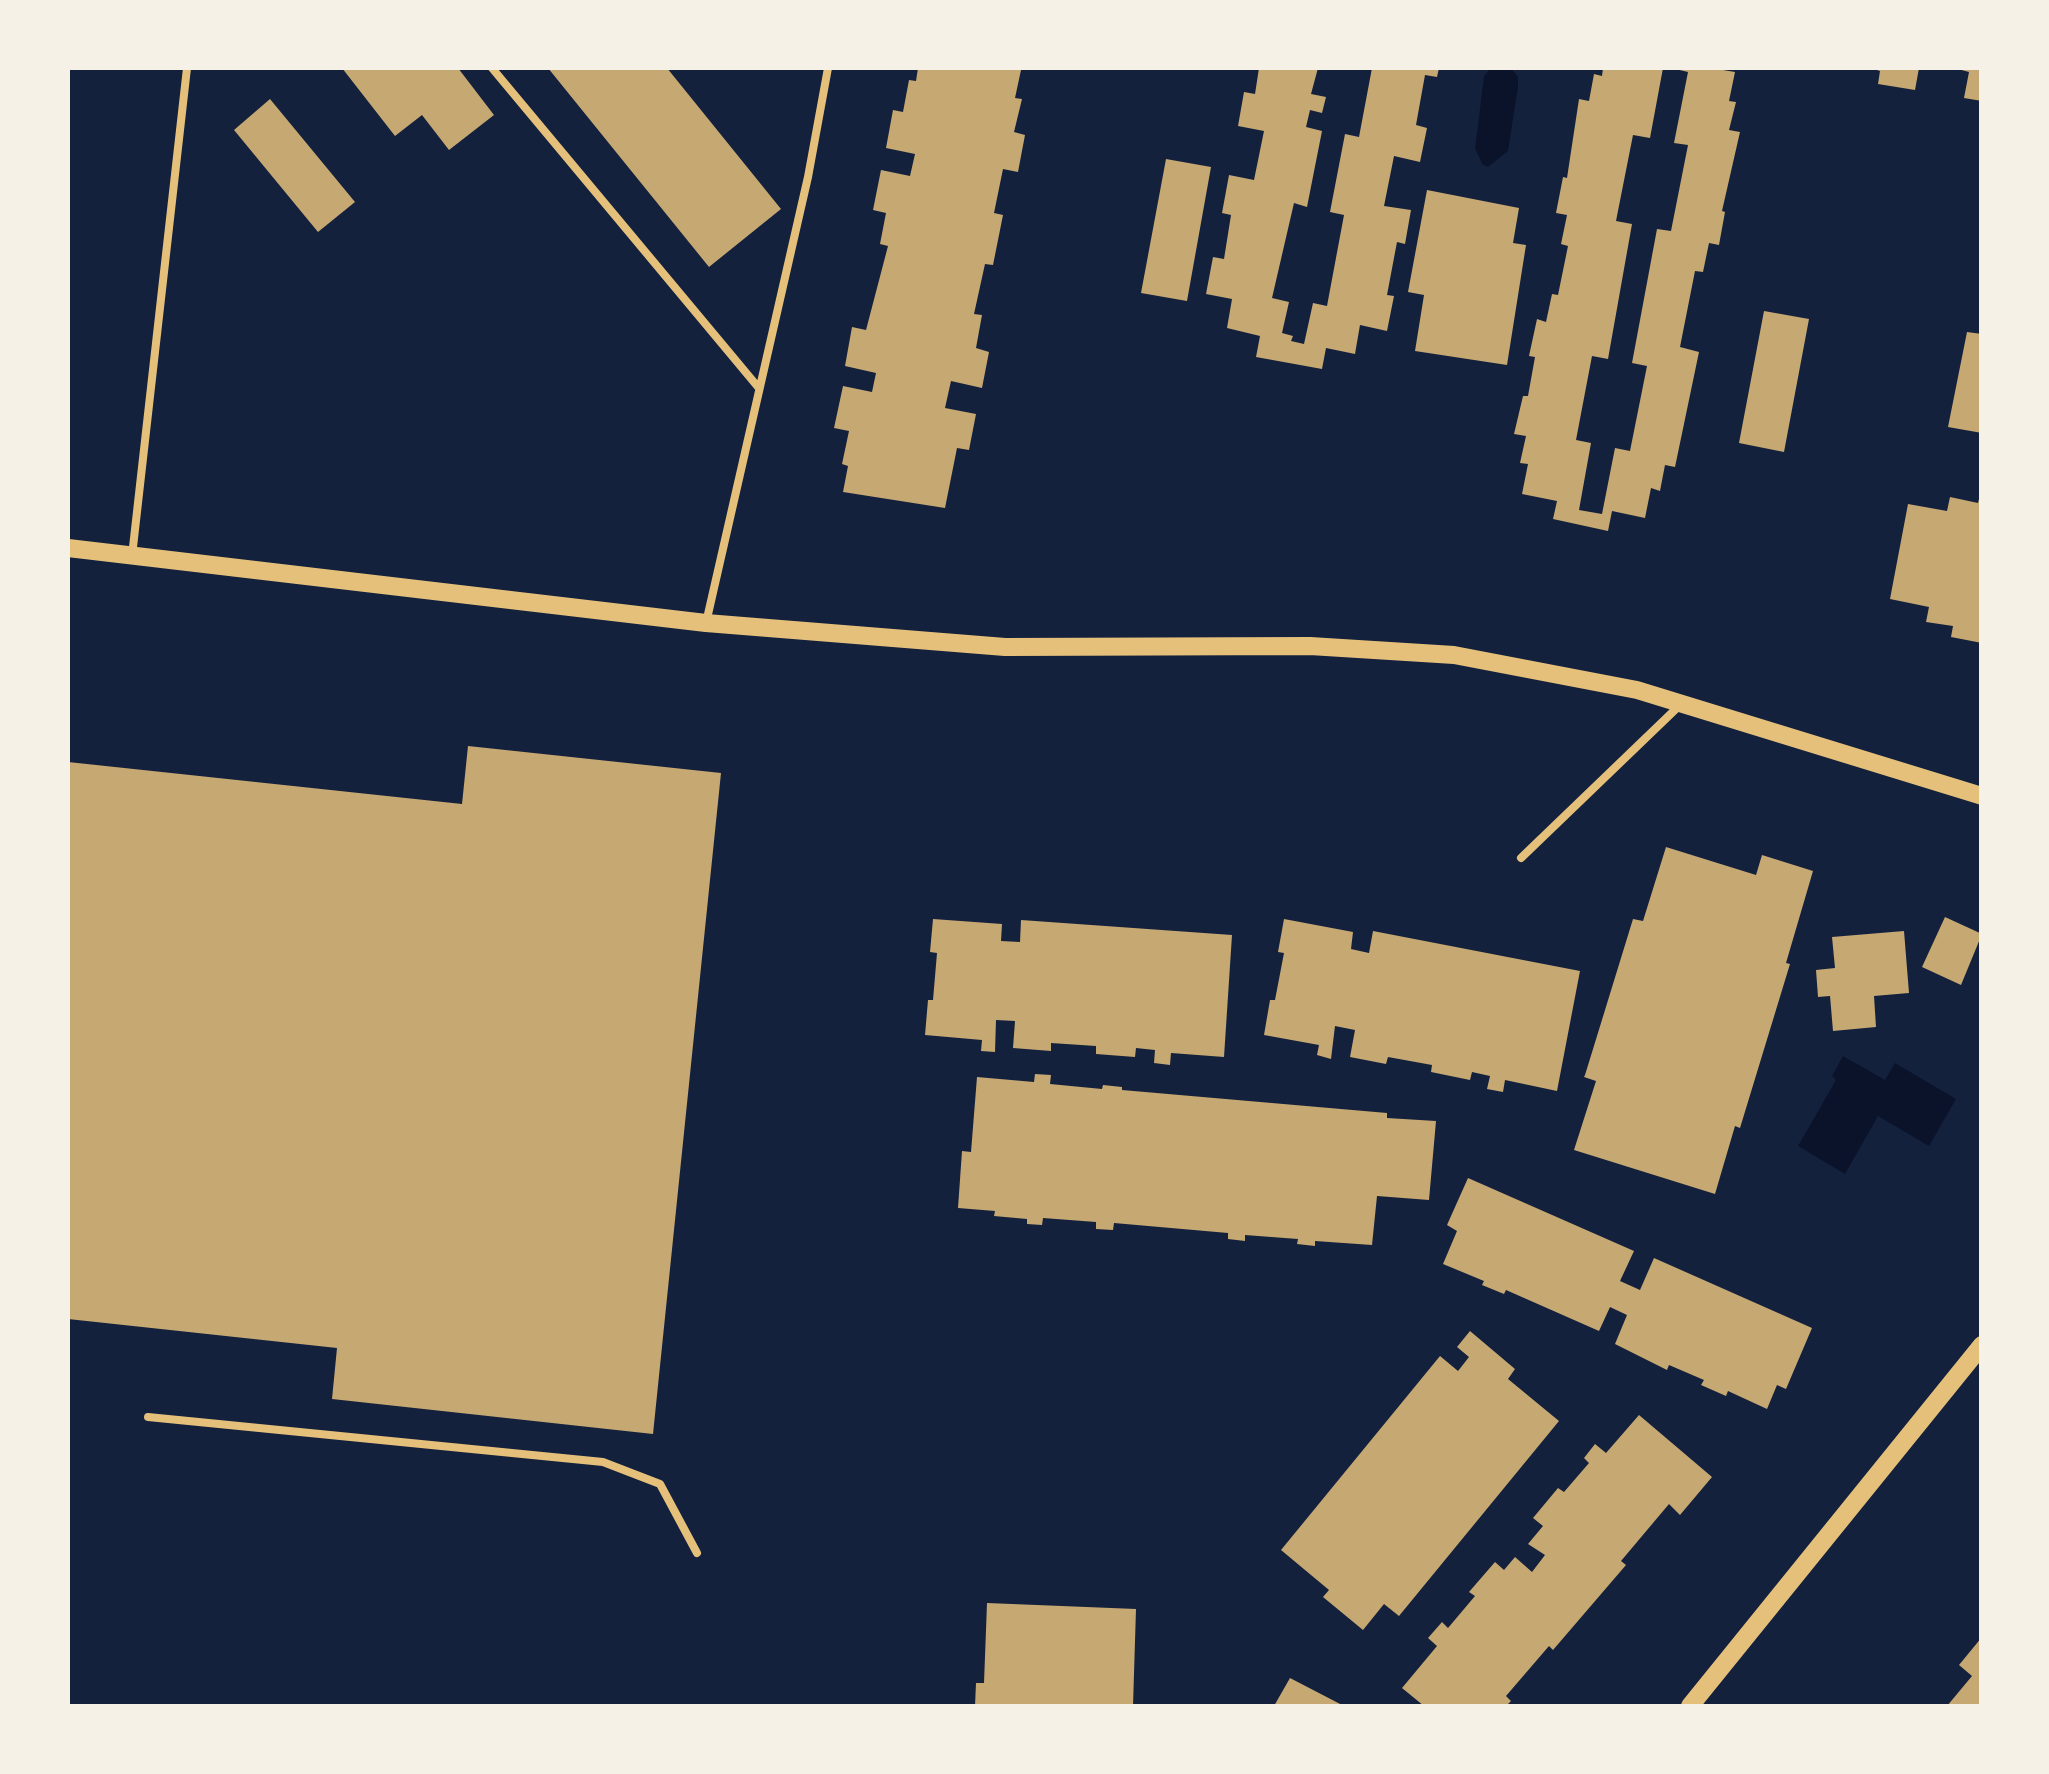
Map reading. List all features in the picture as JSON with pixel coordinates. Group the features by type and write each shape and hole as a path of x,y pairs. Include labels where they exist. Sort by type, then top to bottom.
{"street":[{"path":"68,548 706,623 1005,647 1310,646 1454,654 1636,690 1982,796"},
{"path":"1690,1706 1982,1345"}],"lane":[{"path":"132,556 187,68"},
{"path":"492,68 758,387"},
{"path":"706,623 808,178 828,68"},
{"path":"1521,858 1683,703"},
{"path":"148,1417 603,1462 660,1484 697,1553"}],"water":[{"path":"1491,68 1511,68 1518,77 1518,87 1508,151 1488,167 1475,149 1484,76"},
{"path":"1843,1056 1885,1080 1895,1063 1956,1099 1929,1146 1878,1116 1845,1174 1798,1146 1836,1080 1832,1076"}],"building":[{"path":"342,68 458,68 494,115 449,150 422,115 395,136"},
{"path":"548,68 667,68 781,209 709,267"},
{"path":"918,68 1021,70 1015,98 1022,99 1014,132 1025,135 1018,172 1003,169 994,213 1003,215 993,265 985,264 974,314 982,315 976,348 989,352 982,388 951,381 945,408 976,414 969,450 957,448 945,508 843,492 848,466 842,464 849,431 834,428 843,386 872,392 876,373 845,366 852,327 866,330 888,246 880,244 886,213 873,210 881,170 910,176 915,154 886,148 893,110 903,112 909,80 916,81"},
{"path":"1259,68 1318,68 1311,94 1326,97 1322,113 1310,110 1306,127 1322,131 1307,207 1294,203 1272,298 1289,302 1282,333 1293,336 1291,341 1304,344 1313,303 1327,306 1344,215 1330,212 1345,134 1359,137 1372,68 1439,68 1437,77 1425,75 1416,125 1427,128 1420,162 1394,156 1384,206 1411,210 1405,244 1397,242 1387,295 1394,296 1387,331 1360,325 1355,354 1326,348 1322,369 1256,357 1260,336 1227,328 1232,299 1206,294 1213,257 1224,259 1231,215 1222,213 1229,175 1254,180 1264,131 1238,126 1244,92 1255,94"},
{"path":"1603,68 1663,68 1650,138 1633,135 1616,221 1632,224 1608,359 1592,356 1576,440 1591,443 1579,510 1602,514 1615,448 1630,451 1647,366 1632,363 1657,229 1671,231 1688,145 1674,143 1688,72 1671,68 1735,72 1729,101 1736,102 1729,130 1740,132 1722,211 1725,212 1719,245 1709,243 1703,272 1695,271 1680,347 1699,352 1675,467 1665,465 1660,491 1651,488 1645,518 1612,511 1608,531 1553,519 1557,501 1522,494 1528,464 1520,463 1526,436 1514,434 1523,396 1528,396 1535,357 1529,356 1537,319 1546,322 1552,294 1558,295 1568,246 1561,244 1567,215 1556,213 1563,177 1567,178 1579,99 1589,101 1594,74 1602,76"},
{"path":"1871,68 1919,68 1915,90 1878,84 1880,71"},
{"path":"1954,68 1982,68 1982,101 1964,98 1969,72"},
{"path":"270,99 355,202 318,232 234,130"},
{"path":"1166,159 1211,167 1187,301 1141,293"},
{"path":"1427,190 1519,208 1513,243 1526,245 1507,365 1415,351 1424,295 1408,292"},
{"path":"1764,311 1809,319 1784,452 1739,443"},
{"path":"1967,332 1982,334 1982,433 1948,427"},
{"path":"1980,495 1982,643 1951,637 1953,626 1926,622 1929,607 1890,599 1908,504 1947,511 1950,497 1978,503"},
{"path":"468,746 721,773 653,1434 332,1399 337,1348 68,1319 68,762 462,804"},
{"path":"1666,847 1756,875 1762,855 1813,871 1786,963 1790,964 1740,1128 1735,1126 1715,1194 1574,1150 1596,1081 1584,1077 1633,919 1643,921"},
{"path":"1945,917 1982,934 1961,985 1922,967"},
{"path":"933,919 1002,924 1001,941 1020,942 1021,920 1232,935 1224,1057 1171,1053 1170,1065 1154,1063 1155,1050 1136,1048 1135,1057 1096,1054 1096,1046 1051,1043 1051,1051 1013,1048 1015,1021 996,1020 995,1052 981,1051 982,1040 925,1035 937,953 930,952"},
{"path":"1284,919 1353,932 1351,949 1369,953 1373,931 1580,971 1557,1091 1505,1080 1503,1092 1487,1089 1490,1076 1472,1072 1470,1080 1431,1072 1432,1065 1388,1057 1386,1064 1350,1057 1355,1030 1335,1026 1331,1059 1317,1055 1319,1045 1264,1035 1284,953 1278,952"},
{"path":"1904,931 1909,993 1874,996 1876,1027 1833,1031 1830,996 1818,997 1816,970 1835,968 1832,937"},
{"path":"1035,1074 1051,1075 1050,1084 1102,1089 1103,1085 1436,1121 1429,1200 1377,1196 1372,1245 1315,1241 1315,1246 1297,1244 1298,1239 1245,1235 1245,1241 1228,1239 1228,1233 1114,1223 1113,1230 1096,1229 1096,1222 1043,1218 1042,1225 1027,1224 1027,1219 994,1216 995,1211 958,1208 962,1151 971,1152 977,1077 1034,1082"},
{"path":"1468,1178 1634,1251 1620,1281 1640,1290 1654,1258 1812,1328 1786,1389 1777,1385 1767,1409 1728,1391 1726,1396 1701,1385 1704,1380 1669,1365 1667,1370 1615,1344 1627,1315 1610,1307 1599,1331 1506,1290 1504,1294 1482,1285 1484,1281 1443,1264 1457,1231 1447,1225"},
{"path":"1470,1331 1515,1369 1508,1379 1559,1421 1399,1616 1384,1604 1363,1630 1323,1597 1329,1590 1281,1550 1440,1356 1458,1371 1469,1357 1457,1347"},
{"path":"1639,1415 1712,1477 1680,1515 1669,1504 1621,1561 1626,1565 1553,1650 1549,1646 1506,1696 1511,1701 1506,1706 1424,1706 1402,1688 1437,1646 1428,1638 1442,1622 1448,1628 1475,1596 1469,1592 1495,1562 1504,1570 1515,1557 1532,1572 1545,1555 1528,1544 1543,1526 1533,1518 1558,1488 1564,1492 1589,1463 1584,1458 1595,1444 1606,1453"},
{"path":"987,1603 1136,1609 1133,1706 975,1706 976,1683 984,1683"},
{"path":"1982,1637 1982,1706 1947,1706 1972,1676 1959,1665"},
{"path":"1290,1678 1344,1706 1274,1706"}]}
